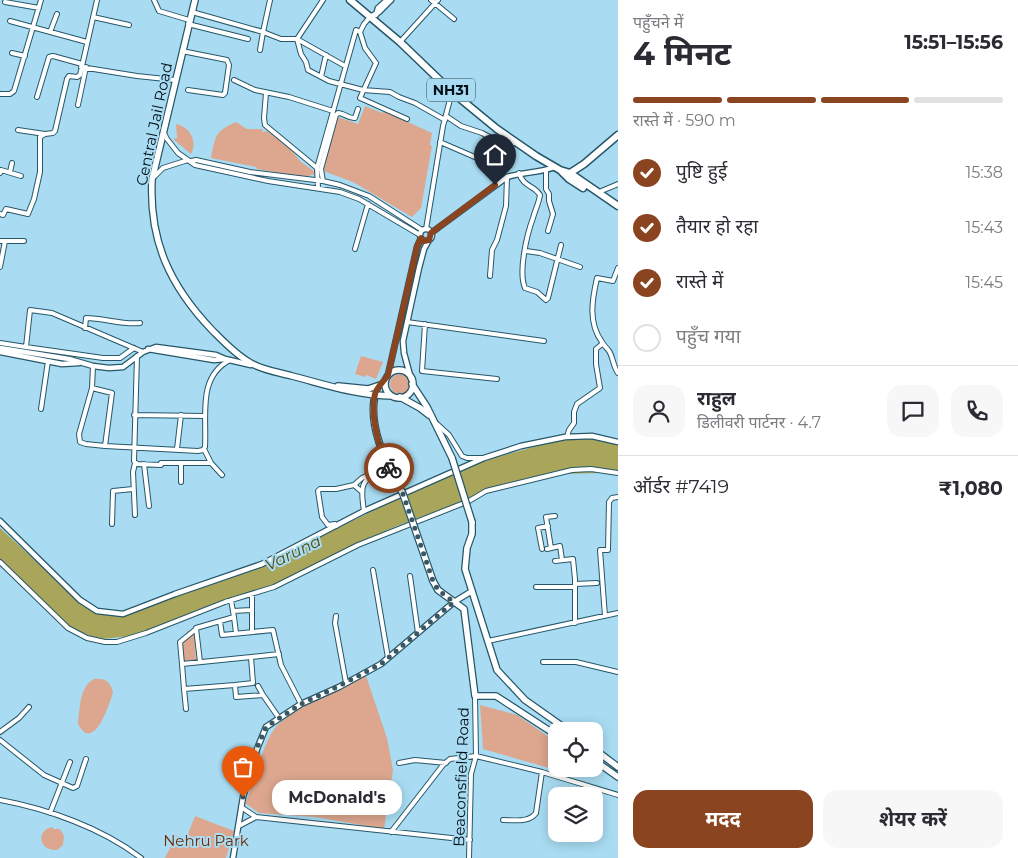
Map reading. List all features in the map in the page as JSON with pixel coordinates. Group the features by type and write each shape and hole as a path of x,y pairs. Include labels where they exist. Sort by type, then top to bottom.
{"highway":[{"name":"NH31","path":"350,0 373,16 452,92 515,142 570,176"},
{"path":"570,176 618,135"},
{"path":"570,176 588,166 618,140"},
{"path":"570,176 618,206"},
{"path":"570,176 618,210"}],"main road":[{"name":"Central Jail Road","path":"195,0 152,180 151,201 155,229 172,278 192,309 224,342 244,359 257,366 330,386 338,390 392,396"},
{"path":"548,730 496,696 474,696 464,610 438,590 433,581 403,494 387,464 375,426 374,395 378,386 399,370 407,373 452,458 472,522 472,534 467,548 465,569 497,670 525,700 556,722"},
{"path":"387,378 386,390 392,396 400,397 420,408 433,419"},
{"path":"400,397 410,392 412,382"},
{"path":"330,386 359,389 378,386"},
{"path":"603,756 618,767"},
{"path":"603,766 618,776"}],"street":[{"path":"1,94 10,94 14,91 41,0"},
{"path":"78,105 87,42 97,0"},
{"path":"154,0 159,11 248,39"},
{"path":"260,50 270,0"},
{"path":"324,0 297,39 308,70 340,84 363,90 390,92 461,126 482,133 504,145 509,146 515,142"},
{"path":"373,16 386,0"},
{"path":"391,0 364,24 360,32 365,48 376,63 360,98 407,120"},
{"path":"431,0 437,2 454,19"},
{"path":"5,2 39,8"},
{"path":"400,42 437,2"},
{"path":"192,12 281,39 297,39 345,66"},
{"path":"50,32 57,14"},
{"path":"93,17 129,25"},
{"path":"10,21 87,42"},
{"path":"320,180 317,168 356,30 360,32"},
{"path":"182,51 227,60 229,65 225,93 223,95 188,90"},
{"path":"12,53 25,56"},
{"path":"321,77 326,55"},
{"path":"37,97 49,57 53,56 83,66 136,76 175,80"},
{"path":"18,130 50,134 54,130 67,79 71,75 78,76 83,66"},
{"path":"234,80 250,88 290,97 333,111"},
{"path":"387,378 417,247 422,233 452,92"},
{"path":"266,93 265,125 317,168"},
{"path":"318,188 321,169 336,115 338,113 355,118 358,109"},
{"path":"163,130 167,139 176,150 195,165 268,181 340,192 368,204 422,233 431,233 507,177 518,173 558,168"},
{"path":"0,214 3,215 6,209 28,214 34,199 40,172 39,139 45,134"},
{"path":"440,142 491,164"},
{"path":"152,180 160,169 196,160 250,172 320,180 351,188 369,196 422,233 424,241 429,240"},
{"path":"10,172 12,163"},
{"path":"0,173 1,170 20,176"},
{"path":"546,170 546,188 553,214 548,231"},
{"path":"518,173 523,182 539,192 540,195 526,251 523,270 524,286 546,300 561,245"},
{"path":"490,276 492,250 497,240 506,206 507,177"},
{"path":"598,193 618,184"},
{"path":"355,249 368,204"},
{"path":"412,382 403,346 404,334 422,257 431,233"},
{"path":"0,267 3,241 24,241"},
{"path":"526,251 580,267"},
{"path":"618,268 613,281 597,279 592,316 596,331 602,344 609,351 612,363 618,373"},
{"path":"26,347 30,310 52,313 143,352"},
{"path":"85,328 86,318 130,324 140,323"},
{"path":"407,322 544,341"},
{"path":"425,324 422,371 497,379"},
{"path":"0,343 103,358 120,358 134,348"},
{"path":"567,437 574,423 577,404 600,388 596,364 596,349 602,344"},
{"path":"0,348 69,359 93,366 117,368 123,367 143,352"},
{"name":"Central Jail Road","path":"143,352 148,349 214,360 228,359 257,366"},
{"path":"0,352 69,364 80,363"},
{"path":"135,515 133,472 135,463 133,447 137,356"},
{"path":"222,475 211,463 204,449 205,416 207,390 210,381 218,367 228,359"},
{"path":"41,409 48,361"},
{"path":"93,366 92,388 79,434 80,442 106,446 198,451 204,449"},
{"path":"92,388 112,393 106,446"},
{"path":"134,415 205,416"},
{"path":"178,450 181,415"},
{"path":"433,419 450,435 462,456 467,458 484,458"},
{"path":"0,521 80,600 97,611 119,614 130,612 175,594 262,564 364,511 484,458 521,446 567,437 592,436 618,442"},
{"path":"135,463 211,463"},
{"path":"181,463 182,482"},
{"path":"144,464 149,506"},
{"path":"364,511 361,491 364,484 387,464"},
{"path":"0,562 68,628 95,640 117,642 146,633 175,620 231,600 284,583 358,545 469,501 486,491 581,469 618,473"},
{"path":"336,526 335,524 328,524 323,518 318,491 320,489 336,489 354,485 362,478 376,472"},
{"path":"354,485 361,491"},
{"path":"112,524 113,492 133,489"},
{"path":"605,616 600,550 608,550 609,502 612,498 618,497"},
{"path":"547,548 548,526 546,517 554,516"},
{"path":"547,548 538,528 548,526"},
{"path":"547,548 560,546 562,560"},
{"path":"555,561 573,559 575,623"},
{"path":"373,570 388,658"},
{"path":"410,576 418,633"},
{"path":"536,587 596,583"},
{"path":"233,858 245,789 266,727 301,704 381,664 454,602 472,591"},
{"path":"252,594 252,631"},
{"path":"231,600 236,633"},
{"path":"233,611 251,610"},
{"path":"488,641 618,614"},
{"path":"336,616 335,623 346,683"},
{"path":"186,709 180,642 197,627 234,617"},
{"path":"220,621 222,635 273,630 281,665 301,704"},
{"path":"196,629 200,662"},
{"path":"182,664 279,654"},
{"path":"184,689 253,683 251,657"},
{"path":"543,662 576,662 618,672"},
{"path":"235,684 235,695 238,698 263,695"},
{"path":"258,686 279,718"},
{"name":"Beaconsfield Road","path":"469,858 471,774 476,756 474,696"},
{"path":"0,732 19,718 29,707"},
{"path":"0,740 39,772 73,788 76,787 86,759"},
{"path":"392,832 450,759 476,756 542,772 618,794"},
{"path":"399,763 415,760 446,763"},
{"path":"50,813 70,762"},
{"path":"503,820 523,820 533,817 536,813 542,772"},
{"path":"0,800 50,813 84,826 110,837 141,858"},
{"path":"241,806 256,817 470,840"},
{"path":"239,826 256,817"}],"green space":[{"path":"365,106 382,113 384,111 432,133 430,145 432,146 421,208 412,217 353,182 326,172 323,168 338,117 358,124"},
{"path":"236,122 247,129 263,129 262,132 267,131 289,147 300,161 315,172 315,174 304,177 257,169 256,167 211,158 217,136 224,128"},
{"path":"176,124 185,128 191,135 194,144 191,154 173,139 177,138"},
{"path":"361,356 383,362 376,379 366,375 365,377 355,374"},
{"path":"400,374 407,377 410,384 407,391 400,394 393,391 390,384 393,377"},
{"path":"187,631 194,631 196,660 184,661 182,640 187,635"},
{"path":"366,676 387,738 393,770 384,829 315,817 259,813 245,803 267,742 278,725 314,700"},
{"path":"94,679 107,681 113,693 100,724 90,733 84,732 78,724 80,705 85,687"},
{"path":"480,705 517,715 548,736 548,768 483,749"},
{"name":"Nehru Park","path":"195,816 234,831 226,858 165,858 176,836 186,839"},
{"path":"53,827 53,829 60,829 64,836 63,845 57,850 46,847 41,840 44,832"}],"water":[{"name":"Varuna","path":"571,437 618,439 618,475 601,473 562,474 485,493 397,526 335,554 281,583 253,593 233,597 143,635 101,639 74,631 0,563 0,528 77,599 107,614 125,615 171,595 297,548 464,466"}],"way so far":[{"path":"243,797 257,748 266,727 301,704 381,664 454,602 438,590 433,581 403,494 389,468"}],"place":[{"name":"McDonald's","path":"243,797"}],"route":[{"path":"389,468 376,431 374,395 378,386 385,381 388,375 417,247 421,238 424,241 429,240 432,235 431,233 495,185"}]}
